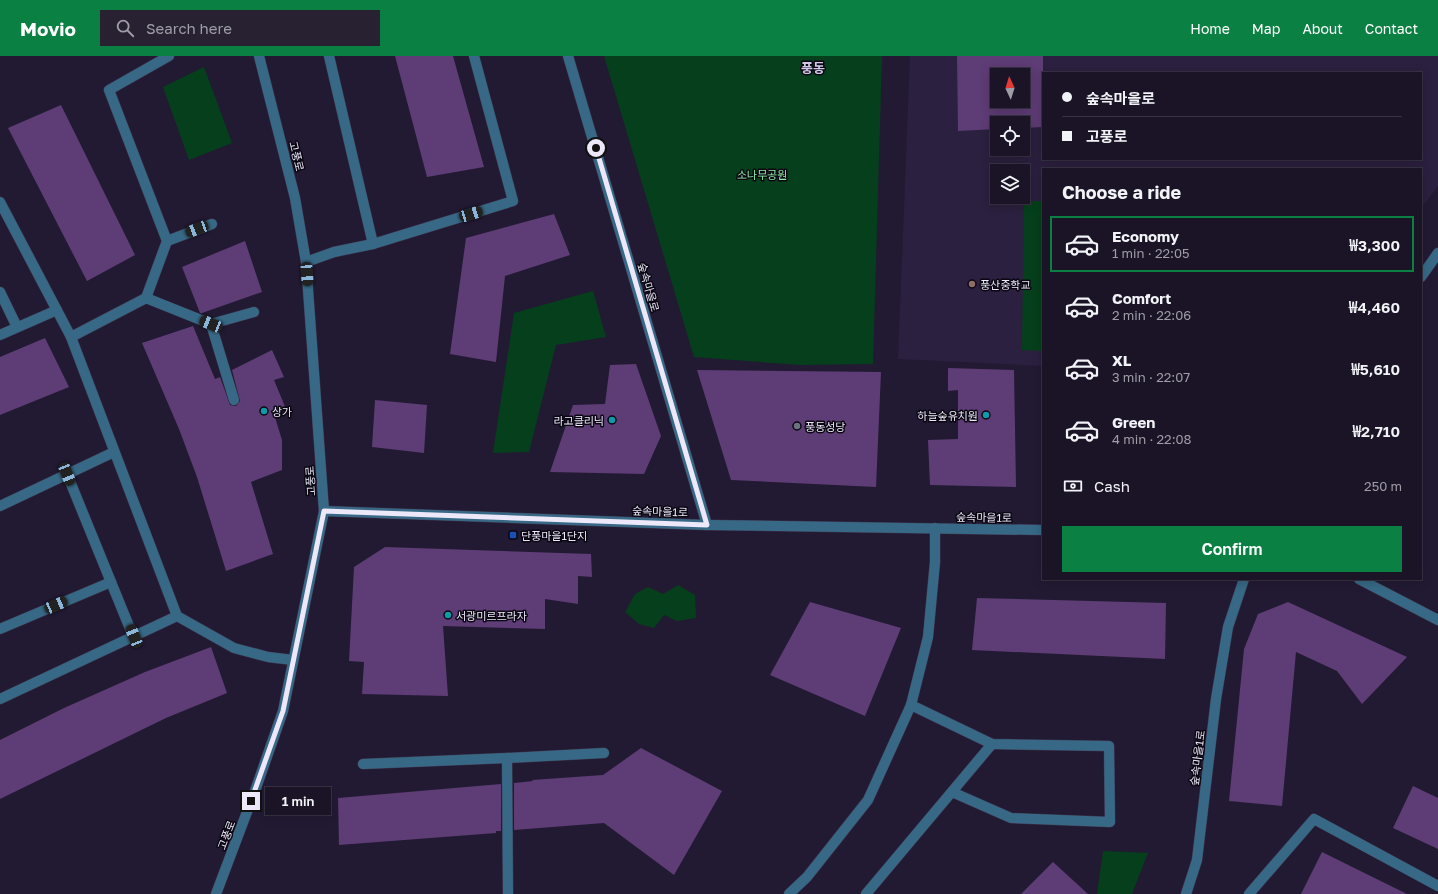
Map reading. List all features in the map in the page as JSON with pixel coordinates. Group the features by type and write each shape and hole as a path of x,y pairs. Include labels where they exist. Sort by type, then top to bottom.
{"street":[{"path":"71,337 146,298 167,240 108,90 169,56"},
{"name":"고풍로","path":"216,894 283,711 324,511 306,262 295,198 259,56"},
{"path":"329,56 373,244"},
{"path":"306,262 334,252 373,244 513,201 474,56"},
{"name":"숲속마을로","path":"568,56 707,525"},
{"path":"0,202 71,337 177,616 234,648 268,657 293,660"},
{"path":"167,240 212,224"},
{"path":"1422,276 1438,253"},
{"path":"0,292 17,327"},
{"path":"146,298 211,324 254,312"},
{"path":"0,335 57,310"},
{"path":"211,324 234,400"},
{"path":"0,506 114,452"},
{"path":"67,474 134,636"},
{"name":"숲속마을1로","path":"324,511 707,525 1042,530"},
{"path":"789,894 807,877 868,800 911,705 928,636 936,554 935,528"},
{"name":"숲속마을1로","path":"1186,894 1197,860 1216,699 1228,627 1244,580"},
{"path":"1361,580 1438,620"},
{"path":"0,629 111,582"},
{"path":"0,700 177,616"},
{"path":"911,705 992,744 1109,746 1110,822 1011,818 952,792"},
{"path":"866,894 992,744"},
{"path":"363,764 604,753"},
{"path":"507,758 508,894"},
{"path":"1250,894 1314,819 1438,886"}],"shaded area":[{"name":"풍산중학교","path":"910,56 1438,56 1438,186 1422,208 1422,168 1042,168 1042,366 898,359"}],"green space":[{"name":"소나무공원","path":"604,56 882,56 873,364 800,365 694,357"},
{"path":"204,67 232,143 189,160 163,87"},
{"path":"1030,201 1042,201 1042,351 1022,350 1024,204 1030,204"},
{"path":"593,291 606,337 556,345 529,452 493,453 514,313"},
{"path":"678,585 695,595 696,618 677,621 664,615 654,628 639,624 625,612 635,594 648,587 663,594"},
{"path":"1103,851 1148,853 1132,894 1097,894"}],"building":[{"path":"395,56 453,56 484,167 427,177"},
{"path":"957,56 1043,56 1042,127 1030,128 1030,116 990,116 990,129 958,131"},
{"path":"61,105 135,255 87,281 8,128"},
{"path":"554,214 570,255 505,276 496,362 450,354 466,238"},
{"path":"245,241 262,292 200,313 182,267"},
{"path":"193,326 215,379 220,377 230,405 236,406 240,401 232,370 272,350 284,377 274,380 286,409 274,414 282,440 282,470 251,482 273,554 226,571 197,477 179,429 142,343"},
{"path":"45,338 69,387 0,415 0,357"},
{"name":"라고클리닉","path":"636,364 661,436 644,474 550,472 573,405 605,404 610,365"},
{"name":"하늘숲유치원","path":"948,368 1014,370 1016,487 930,485 928,440 958,439 958,390 948,391"},
{"name":"풍동성당","path":"697,370 881,372 876,487 731,480"},
{"path":"375,400 427,405 424,453 372,447"},
{"name":"서광미르프라자","path":"385,547 591,554 592,577 578,576 578,604 545,599 545,629 443,626 448,696 362,694 364,662 349,661 354,567"},
{"path":"977,598 1166,603 1165,659 972,650"},
{"path":"810,602 901,628 865,716 770,675"},
{"path":"1288,602 1407,657 1362,704 1337,671 1296,652 1282,806 1229,801 1244,649 1258,614"},
{"path":"211,647 227,693 166,718 0,799 0,740 64,708 145,672"},
{"path":"641,748 722,791 674,875 604,823 514,830 514,783 533,781 532,780 603,775"},
{"path":"501,784 501,831 496,831 496,833 339,845 338,798"},
{"path":"1413,786 1438,798 1438,849 1393,828"},
{"path":"1322,852 1407,894 1301,894"},
{"path":"1053,862 1088,894 1021,894"}],"place":[{"name":"풍산중학교","path":"972,284"},
{"name":"상가","path":"264,411"},
{"name":"하늘숲유치원","path":"986,415"},
{"name":"라고클리닉","path":"612,420"},
{"name":"풍동성당","path":"797,426"},
{"name":"단풍마을1단지","path":"513,535"},
{"name":"서광미르프라자","path":"448,615"}],"district":[{"name":"풍동","path":"813,68"}],"route":[{"path":"251,801 283,711 324,511 707,525 596,148"}]}
